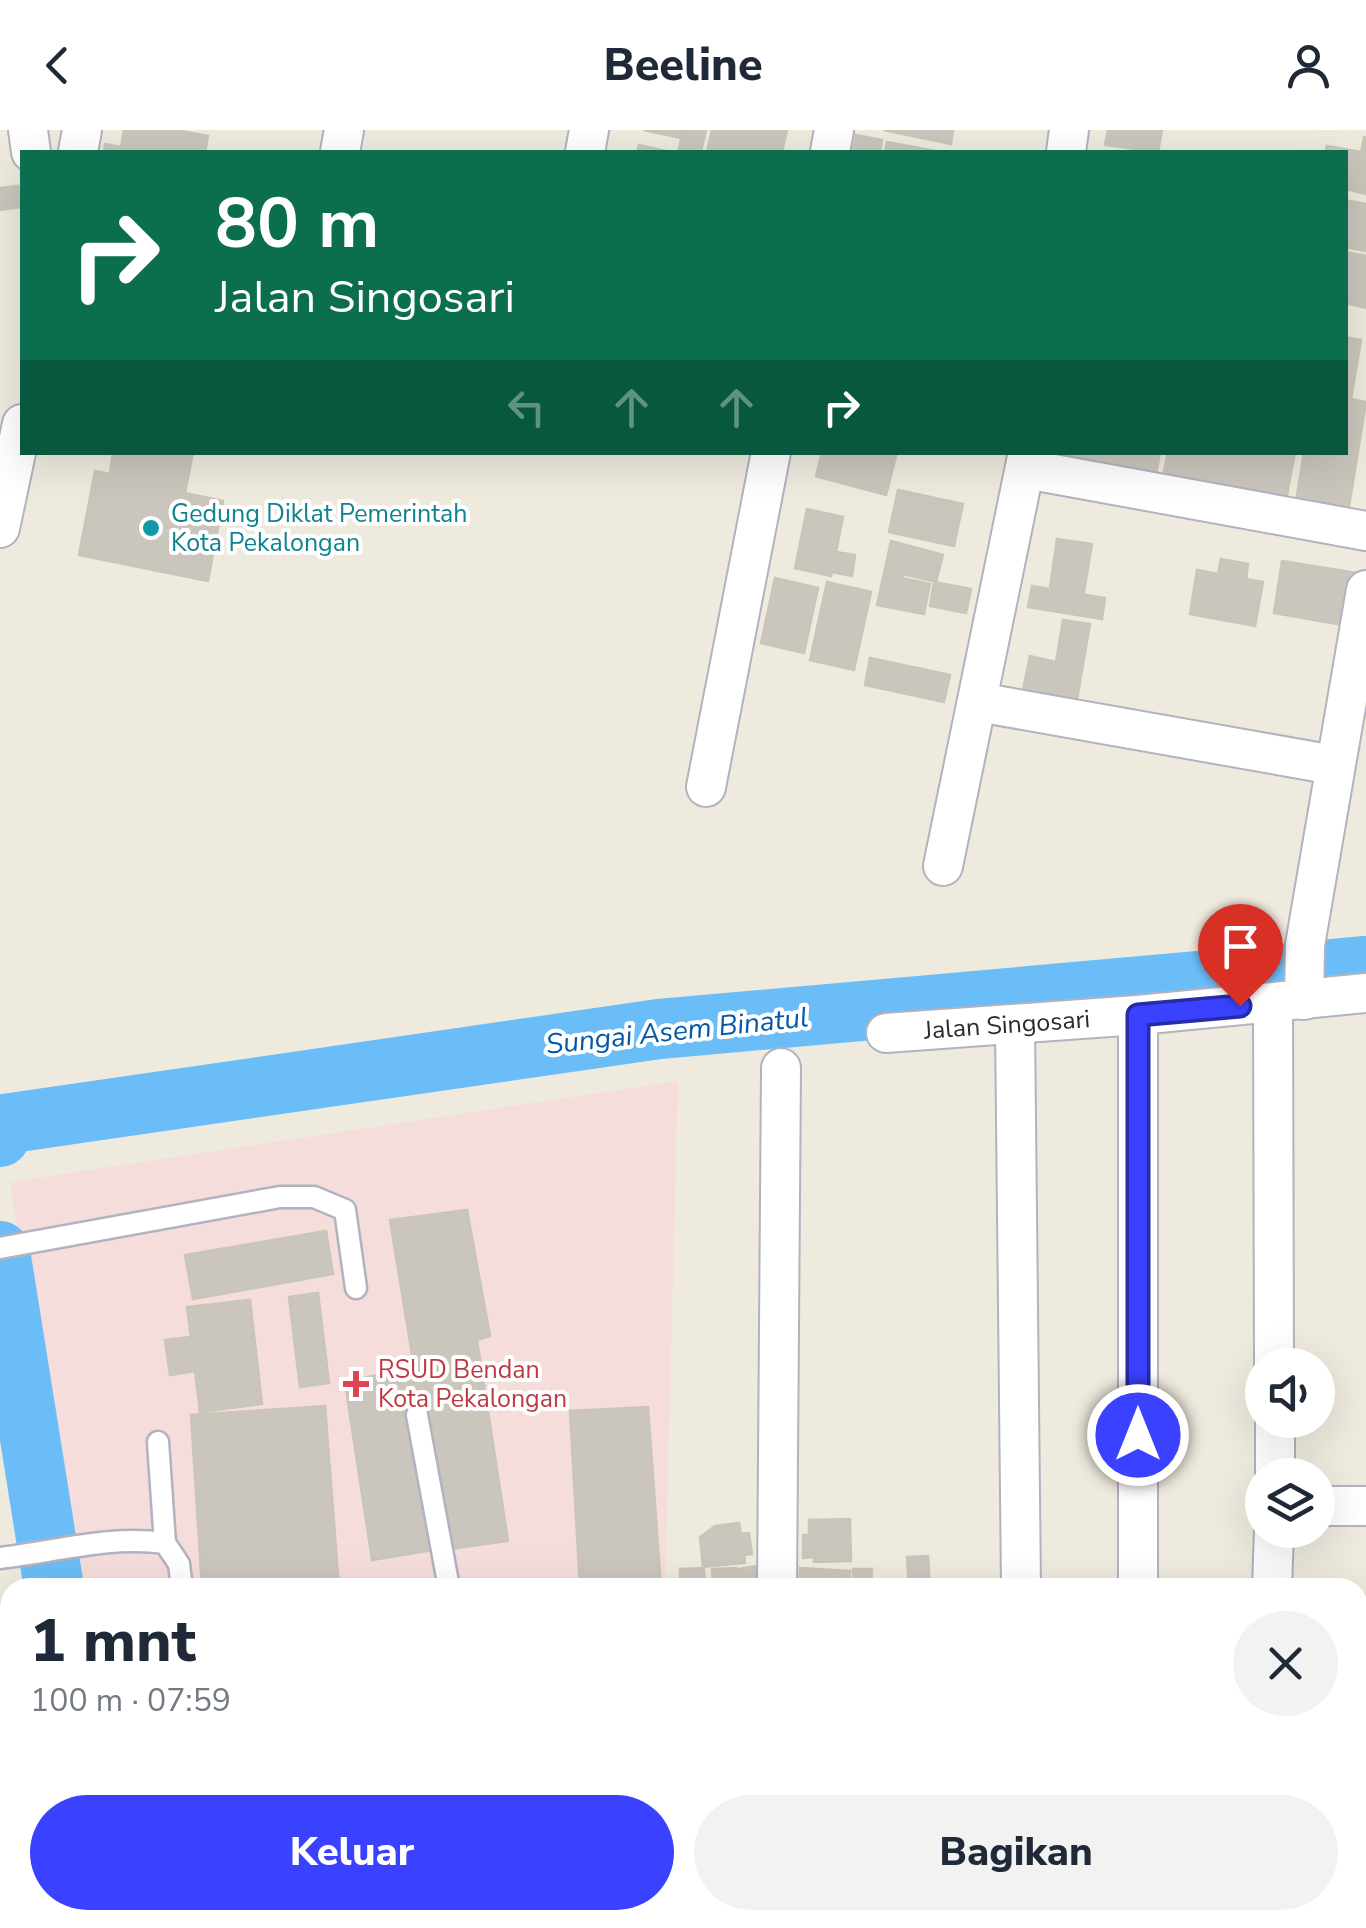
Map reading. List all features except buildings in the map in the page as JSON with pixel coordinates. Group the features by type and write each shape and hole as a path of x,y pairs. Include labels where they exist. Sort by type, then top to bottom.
{"street":[{"path":"0,528 20,433"},
{"path":"706,787 770,455"},
{"path":"943,866 1027,461 1366,531"},
{"path":"1275,1348 1297,982 1366,590"},
{"path":"978,702 1334,765"},
{"name":"Jalan Singosari","path":"886,1034 1138,1015 1297,982 1366,993"},
{"path":"1138,1015 1138,1578"},
{"path":"1015,1025 1020,1578"},
{"path":"777,1578 781,1068"},
{"path":"1335,1506 1366,1506"},
{"path":"1272,1578 1273,1548"}],"lane":[{"path":"0,1248 280,1197 314,1197 345,1210 356,1288"},
{"path":"418,1415 447,1578"},
{"path":"158,1442 165,1542 179,1564 181,1578"},
{"path":"4,1558 140,1539 165,1542"}],"shaded area":[{"name":"RSUD Bendan Kota Pekalongan","path":"678,1081 665,1578 72,1578 10,1182"}],"waterway":[{"name":"Sungai Asem Binatul","path":"0,1137 4,1124 659,1029 1366,966"},
{"name":"Sungai Asem Binatul","path":"0,1251 52,1578"}],"place":[{"name":"Gedung Diklat Pemerintah Kota Pekalongan","path":"151,528"},
{"name":"RSUD Bendan Kota Pekalongan","path":"356,1384"}],"route":[{"path":"1138,1435 1138,1015 1240,1006"}]}
